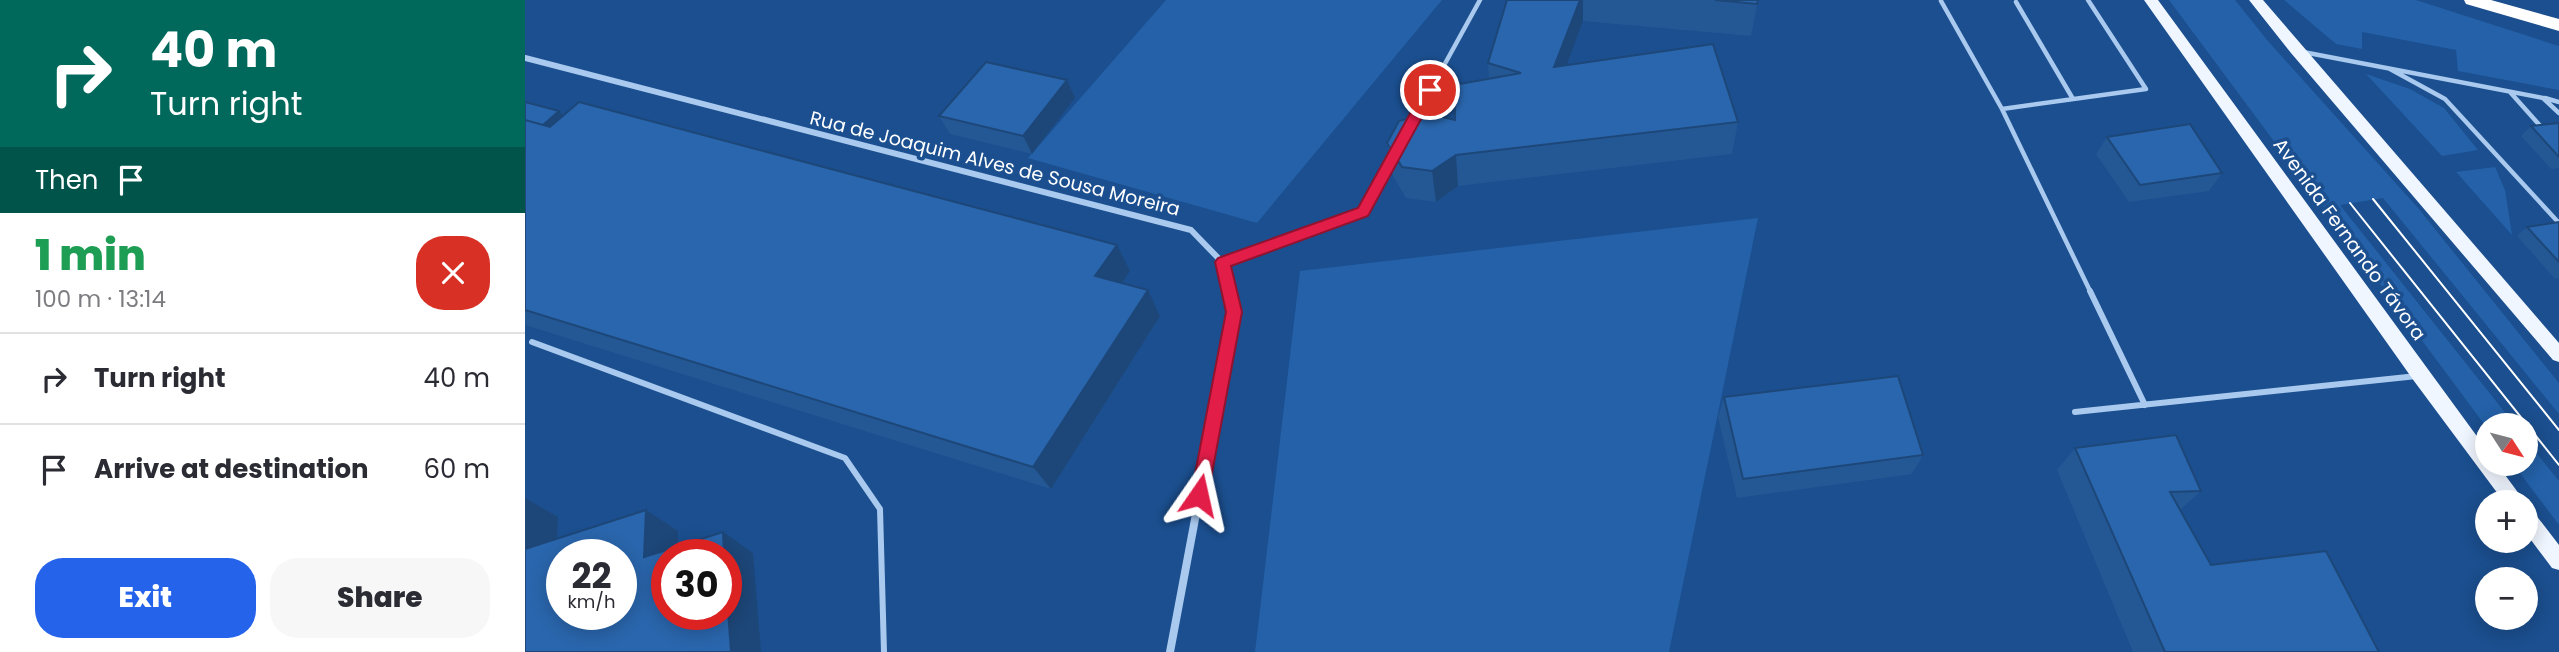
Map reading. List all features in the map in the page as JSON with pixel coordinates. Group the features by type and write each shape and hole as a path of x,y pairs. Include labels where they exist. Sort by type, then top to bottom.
{"highway":[{"path":"2472,0 2559,24"}],"main road":[{"name":"Avenida Fernando Távora","path":"2151,0 2420,376 2506,490"},
{"path":"2256,0 2559,355"},
{"path":"2538,533 2559,561"}],"street":[{"name":"Rua de Joaquim Alves de Sousa Moreira","path":"525,58 1191,230 1223,262"},
{"path":"1170,652 1234,312 1223,262"}],"lane":[{"path":"1413,121 1480,0"},
{"path":"2002,109 2146,89 2088,0"},
{"path":"1941,1 2002,109 2145,405"},
{"path":"2016,2 2073,99"},
{"path":"2296,50 2383,65 2559,102"},
{"path":"2383,65 2445,99 2559,223"},
{"path":"2508,90 2550,137"},
{"path":"2543,98 2559,113"},
{"path":"1223,262 1363,212 1393,157"},
{"path":"532,342 845,458 880,509 884,652"},
{"path":"2075,412 2420,376"}],"shaded area":[{"path":"1166,0 1442,0 1257,223 1028,158"},
{"path":"2169,0 2235,0 2268,41 2418,208 2559,383 2559,414 2383,198 2340,205 2505,413 2476,413"},
{"path":"2284,0 2416,0 2559,46 2559,90 2458,71 2456,50 2362,32 2362,49 2336,44"},
{"path":"2366,74 2410,89 2444,108 2478,150 2442,156"},
{"path":"2495,167 2505,190 2512,235 2456,172"},
{"path":"1758,218 1669,652 1255,652 1300,271"},
{"path":"2538,455 2559,481 2559,525 2538,497 2538,490 2533,490 2522,476 2538,476"}],"building":[{"path":"1507,0 1580,0 1554,67 1713,44 1738,122 1456,155 1432,171 1402,167 1387,143 1399,121 1426,113 1455,120 1454,85 1521,73 1488,63"},
{"path":"1715,0 1758,0 1757,4"},
{"path":"986,62 1067,80 1023,136 939,116"},
{"path":"525,102 559,111 543,125 525,120"},
{"path":"579,102 1117,245 1095,276 1148,290 1033,467 525,310 525,120 550,127"},
{"path":"2559,123 2559,157 2531,126"},
{"path":"2190,124 2222,173 2140,185 2107,137"},
{"path":"2559,222 2559,262 2527,227"},
{"path":"1898,376 1923,455 1743,479 1724,397"},
{"path":"2176,435 2201,491 2170,492 2211,565 2326,551 2379,652 2165,652 2075,448"},
{"path":"646,510 644,557 651,555 651,630 729,630 731,652 525,652 525,549 546,542 546,630 637,630 637,539 556,539"},
{"path":"723,532 723,539 701,539"}],"tram line":[{"path":"2373,199 2559,430"},
{"path":"2350,203 2559,465"}],"route":[{"path":"1199,495 1234,312 1223,262 1363,212 1430,90"}]}
